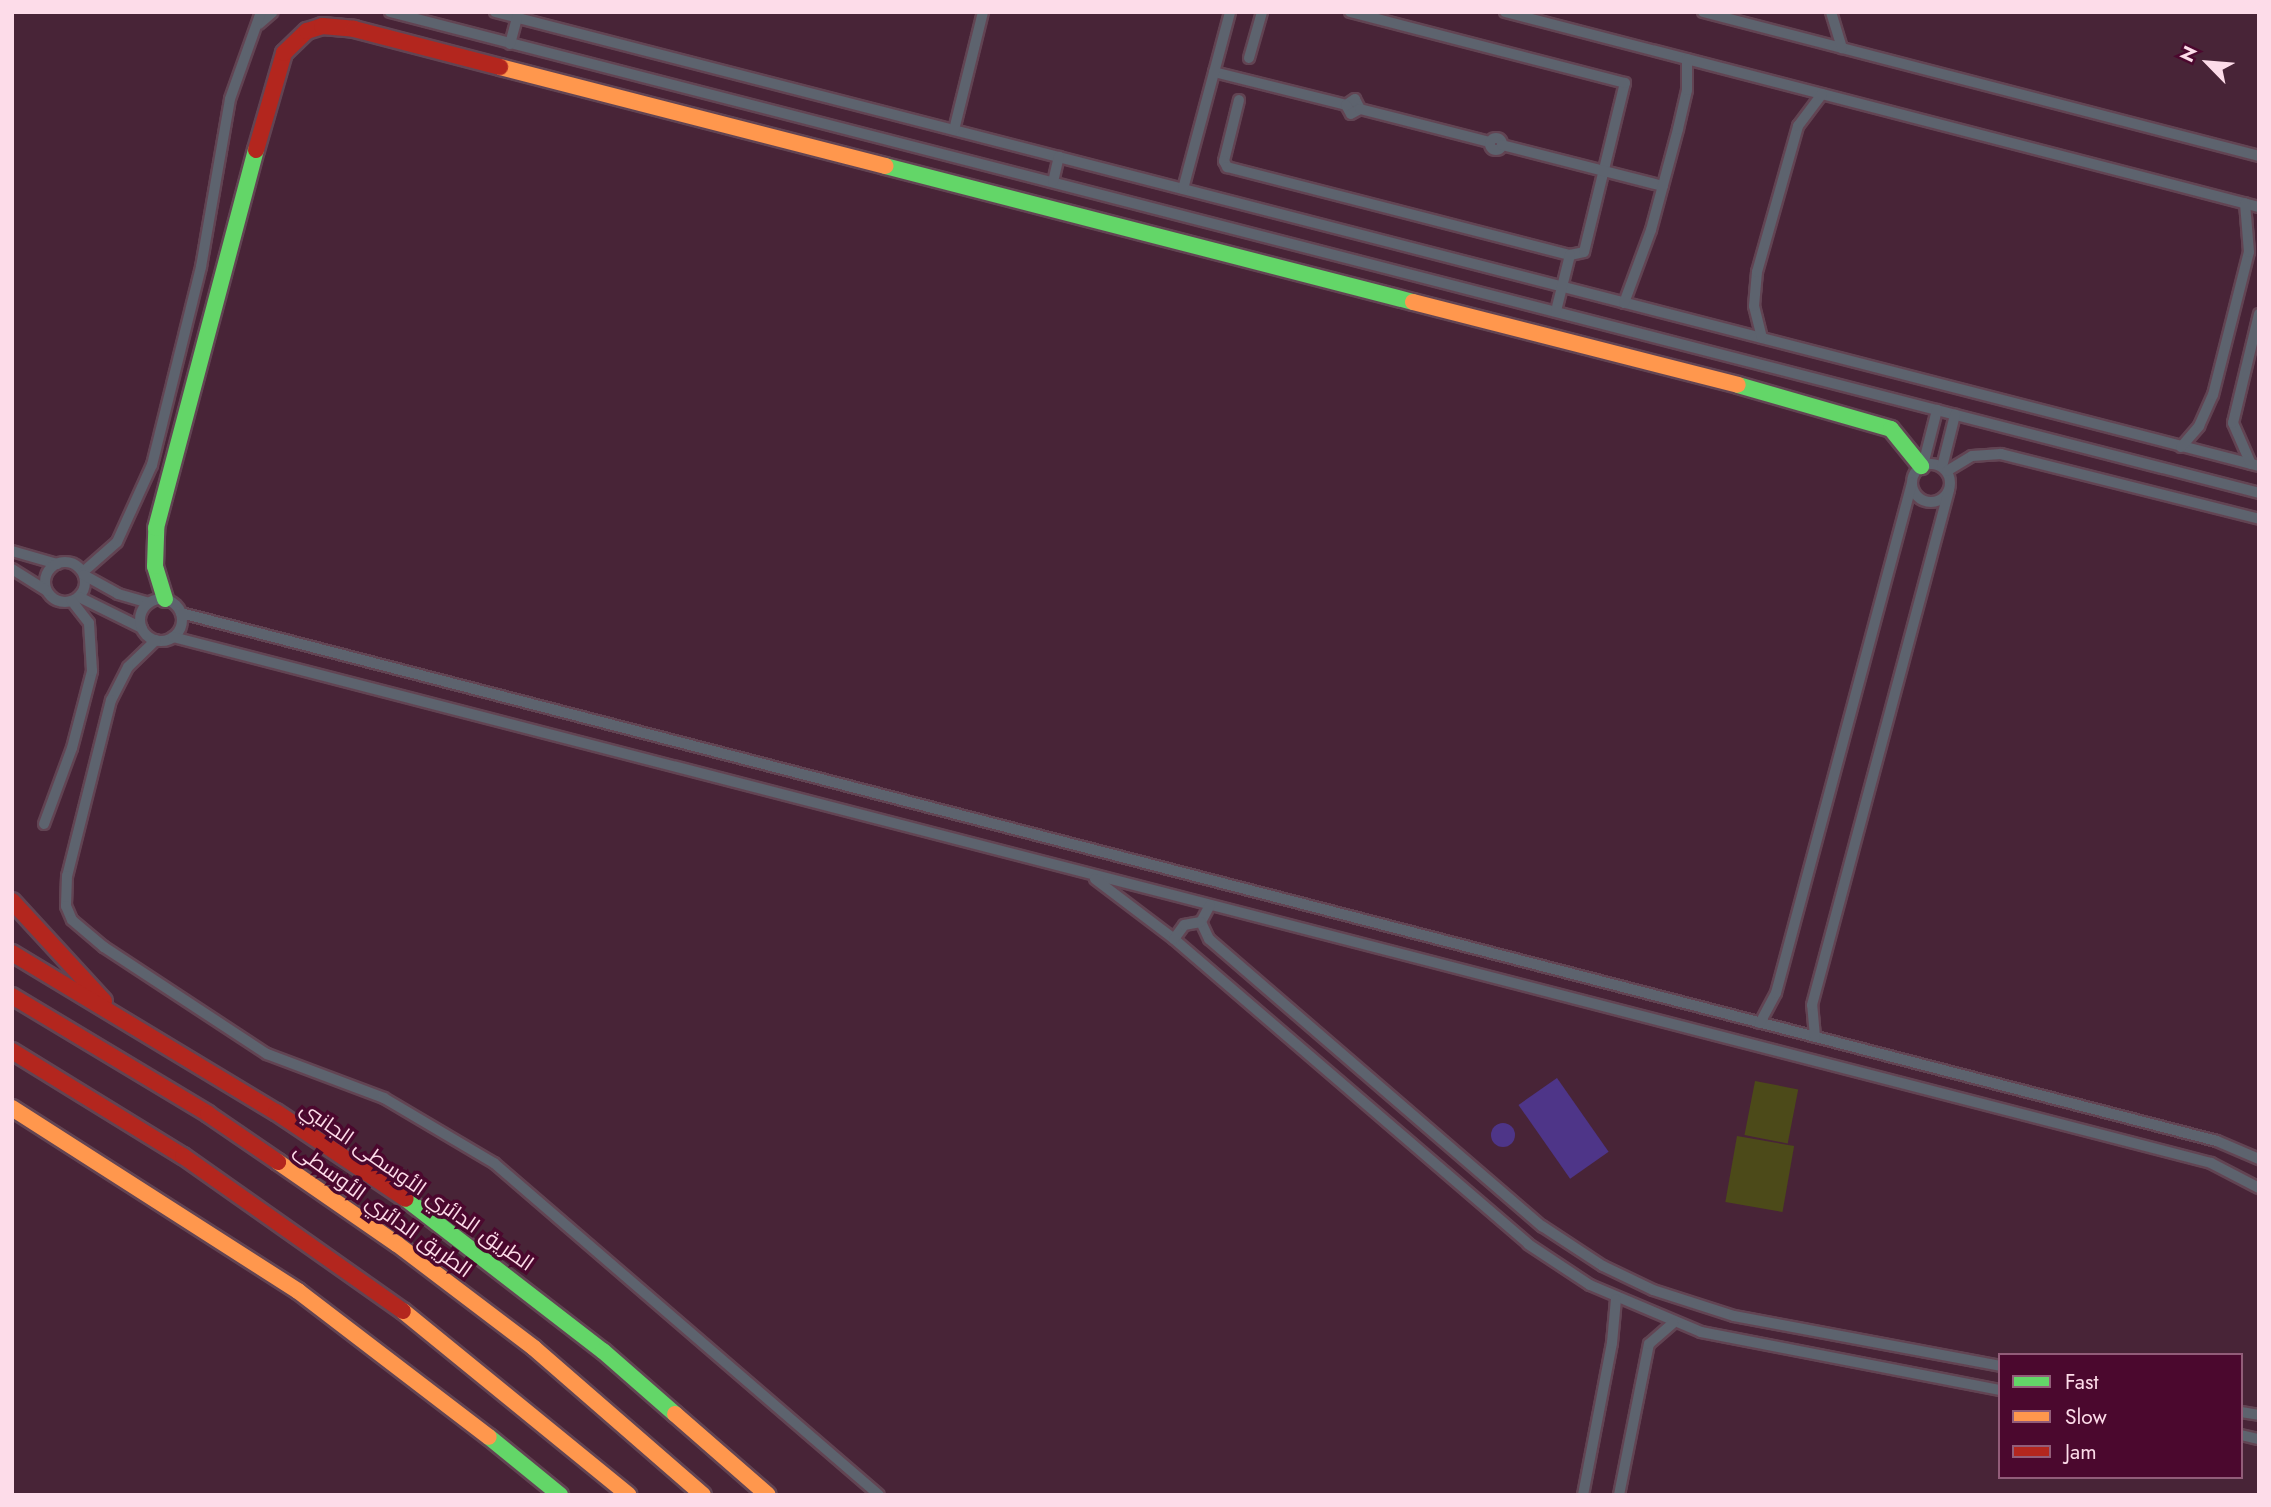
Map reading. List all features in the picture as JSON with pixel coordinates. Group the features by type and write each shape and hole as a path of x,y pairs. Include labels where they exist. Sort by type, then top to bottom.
{"main road":[{"path":"157,601 156,528 241,204 284,53 307,31 322,26 364,32 1861,417 1891,429 1922,466"},
{"path":"12,901 128,1023"},
{"name":"الطريق الدائري الأوسطى الجانبي","path":"12,953 325,1144 467,1244 603,1350 768,1495"},
{"name":"الطريق الدائري الأوسطى","path":"12,996 218,1121 397,1244 534,1348 703,1495"},
{"path":"12,1051 164,1143 324,1251 468,1360 629,1495"},
{"path":"12,1108 309,1299 432,1391 560,1495"},
{"path":"12,1119 63,1140"}],"street":[{"path":"44,824 76,736 92,671 89,623 76,599 84,574 117,542 152,465 201,268 230,99 259,24 261,12"},
{"path":"259,24 273,12"},
{"path":"390,12 2259,493"},
{"path":"954,130 982,12"},
{"path":"1184,189 1230,12"},
{"path":"1249,58 1262,12"},
{"path":"1239,100 1224,161 1227,167 1570,255 1580,255 1586,249 1625,83 1350,12"},
{"path":"1505,12 2259,207"},
{"path":"1703,12 2259,156"},
{"path":"1831,12 1842,48"},
{"path":"497,13 2255,466"},
{"path":"510,44 517,18"},
{"path":"1624,303 1663,186 1687,90 1687,59"},
{"path":"1214,72 1346,105 1355,99 1360,109 1489,142 1497,138 1502,145 1663,186"},
{"path":"1762,338 1754,306 1757,272 1798,126 1822,94"},
{"path":"1053,182 1059,157"},
{"path":"2181,447 2199,426 2213,395 2249,252 2245,203"},
{"path":"1556,311 1570,255"},
{"path":"2255,466 2233,423 2259,314"},
{"path":"1760,1023 1776,993 1912,483 1922,466 1937,410"},
{"path":"1815,1037 1812,1004 1949,490 1944,469 1955,415"},
{"path":"1922,466 1944,469 1972,456 2001,454 2259,519"},
{"path":"1912,483 1916,495 1928,502 1940,500 1949,490"},
{"path":"12,551 57,564 72,563 84,574 118,594 157,601 181,613 2217,1141 2259,1159"},
{"path":"47,591 47,575 57,564"},
{"path":"12,569 57,600 76,599 142,628 156,640"},
{"path":"142,628 141,614 157,601"},
{"path":"173,637 181,626 181,613"},
{"path":"879,1495 494,1163 384,1098 256,1048 104,947 72,920 66,906 67,876 111,700 128,667 156,640 173,637 2210,1163 2259,1188"},
{"path":"858,814 864,791"},
{"path":"1084,872 1118,893 1174,939 1528,1244 1616,1299 1673,1323 1728,1339 1998,1390"},
{"path":"1201,922 1210,905"},
{"path":"1174,939 1184,925 1201,922"},
{"path":"1201,922 1209,939 1532,1217 1603,1266 1662,1294 1734,1316 1998,1366"},
{"path":"1547,992 1553,969"},
{"path":"2210,1163 2217,1141"},
{"path":"1583,1495 1615,1328 1616,1299"},
{"path":"1619,1495 1649,1344 1673,1323"}],"shaded area":[{"path":"1557,1078 1609,1152 1570,1179 1518,1105"},
{"path":"1755,1081 1798,1089 1788,1143 1745,1135"},
{"path":"1503,1123 1512,1126 1515,1135 1512,1144 1503,1147 1494,1144 1491,1135 1494,1126"},
{"path":"1737,1136 1794,1146 1782,1212 1725,1202"}],"traffic: fast":[{"path":"165,599 155,566 156,528 256,150"},
{"path":"885,166 1413,302"},
{"path":"1738,385 1891,429 1921,466"},
{"path":"406,1199 603,1351 675,1414"},
{"path":"489,1437 560,1495"}],"traffic: slow":[{"path":"500,67 885,166"},
{"path":"1413,302 1738,385"},
{"path":"12,1108 298,1291 489,1437"},
{"path":"278,1162 397,1244 534,1348 703,1495"},
{"path":"403,1311 629,1495"},
{"path":"675,1414 768,1495"}],"traffic: jam":[{"path":"256,150 284,53 307,31 322,26 354,29 500,67"},
{"path":"12,901 104,1001"},
{"path":"12,953 276,1112 406,1199"},
{"path":"12,996 208,1114 278,1162"},
{"path":"12,1051 183,1156 403,1311"}]}
